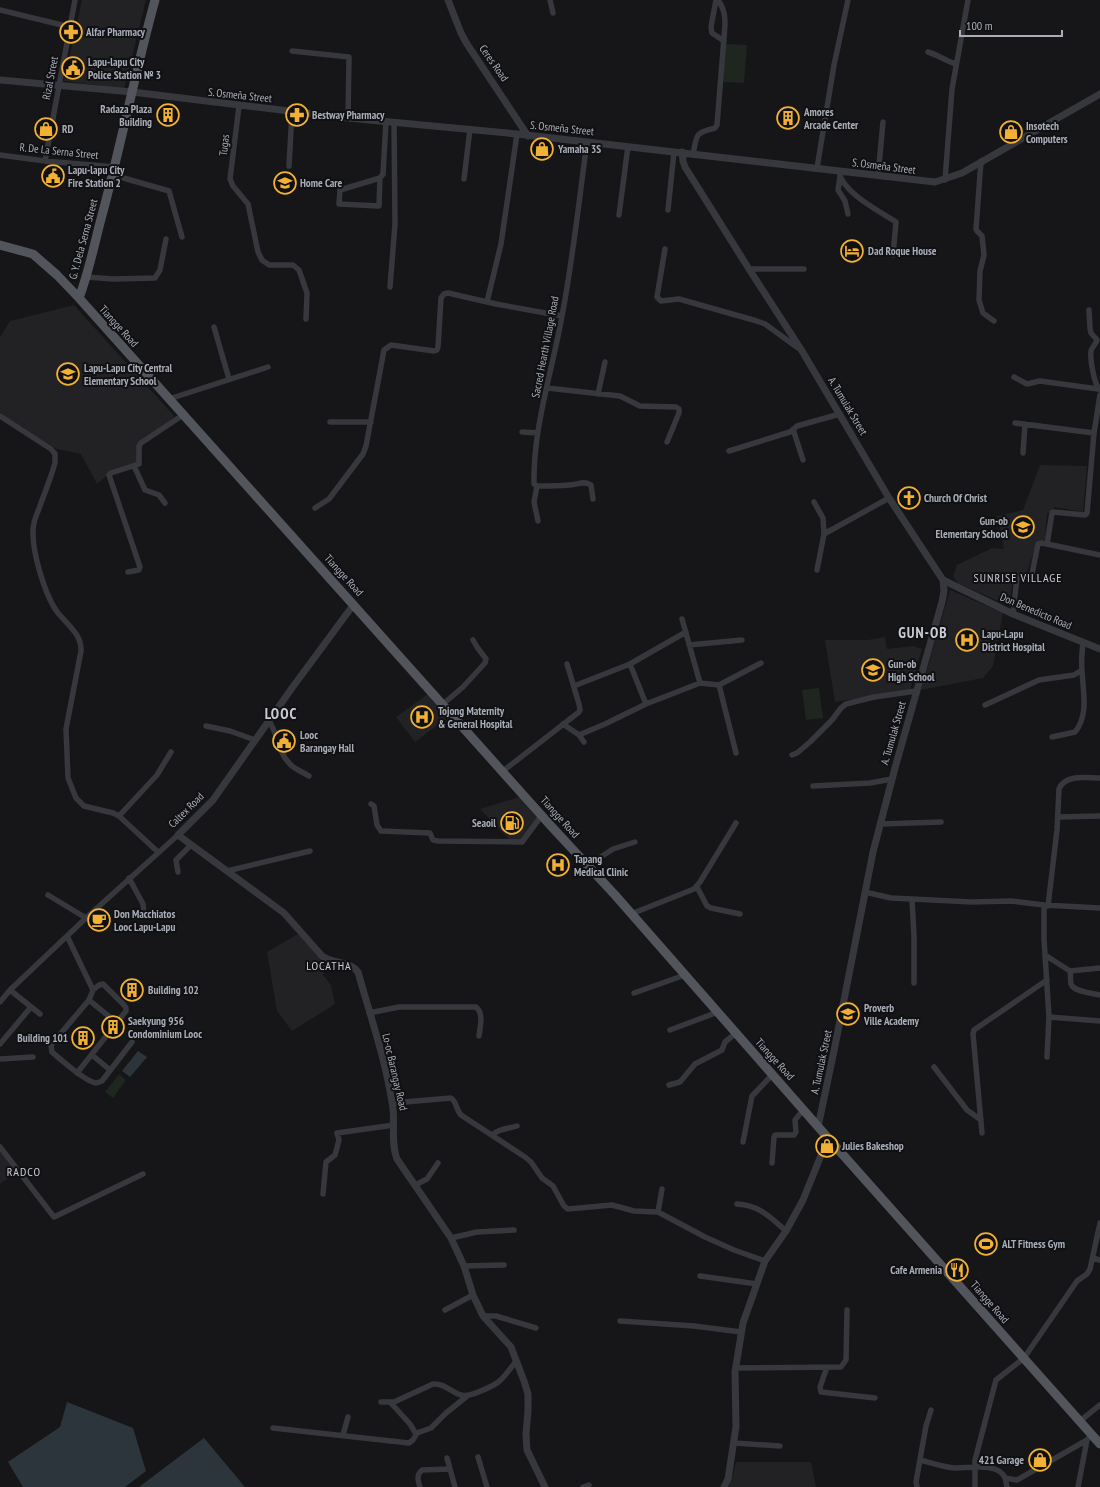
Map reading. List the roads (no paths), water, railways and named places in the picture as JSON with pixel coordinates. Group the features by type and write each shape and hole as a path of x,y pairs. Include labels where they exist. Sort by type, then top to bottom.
{"main road":[{"name":"G. Y. Dela Serna Street","path":"79,298 114,171 138,64 155,0"},
{"name":"Tiangge Road","path":"0,245 33,254 57,275 79,298 773,1074 818,1127 1080,1421 1090,1438 1100,1444"}],"street":[{"name":"Rizal Street","path":"45,160 75,0"},
{"name":"Ceres Road","path":"448,0 467,44 528,136"},
{"path":"550,0 553,13"},
{"path":"717,0 711,27 712,33 724,41"},
{"path":"693,154 697,135 701,132 715,128 717,125 725,13 722,5 717,0"},
{"path":"817,168 834,65 848,0"},
{"path":"945,180 952,89 968,0"},
{"path":"0,10 70,27"},
{"path":"292,51 349,58 348,118"},
{"path":"928,52 939,56 946,62 956,64"},
{"name":"S. Osmeña Street","path":"0,80 132,92 292,112 628,146 817,168 840,174 878,176 928,182 945,180 962,173 1100,94"},
{"name":"Tugas","path":"239,106 230,179 233,186 248,204 258,252 262,260 269,265 293,266 299,270 307,294 306,319"},
{"path":"289,166 292,112"},
{"path":"380,178 340,190 339,204 379,206 380,178 383,174 386,122"},
{"path":"390,287 395,224 394,122"},
{"path":"878,176 883,122"},
{"path":"464,179 470,130"},
{"path":"487,302 501,244 517,134"},
{"name":"Sacred Hearth Village Road","path":"538,521 534,502 537,486 534,484 534,480 538,433 562,316 587,142"},
{"path":"619,215 628,146"},
{"path":"668,210 674,152"},
{"name":"A. Tumulak Street","path":"682,152 685,167 802,351 889,498 943,580 942,602 916,690 880,824 865,892 836,1046 818,1127"},
{"name":"R. De La Serna Street","path":"0,155 45,160 114,171 169,191 182,237"},
{"path":"981,162 976,228 977,232 982,236 984,255 980,271 979,300 983,313 994,321"},
{"path":"840,174 838,190 845,202 848,214"},
{"path":"840,174 854,194 863,202 896,222 893,255"},
{"path":"86,277 113,279 155,278 160,270 166,239"},
{"path":"665,249 656,296 658,299 663,301 679,299 765,324 802,351"},
{"path":"749,269 804,269"},
{"path":"315,508 329,498 358,462 366,446 384,350 392,346 434,351 437,350 440,298 444,294 448,293 562,316"},
{"path":"1047,544 1051,515 1053,512 1084,515 1087,513 1094,433 1100,391 1094,379 1091,356 1097,340 1091,333 1089,310"},
{"path":"214,327 230,379"},
{"path":"598,394 605,362"},
{"path":"169,399 268,367"},
{"path":"1014,377 1027,384 1040,381 1100,391"},
{"path":"547,388 620,396 640,406 676,407 679,413 667,442"},
{"path":"729,451 790,432 796,426 840,414"},
{"path":"128,572 139,570 140,568 109,475 111,473 138,465 140,462 139,446 141,443 183,415"},
{"path":"0,416 51,449 55,454 56,463 34,524 33,538 36,559 44,584 57,612 79,637 82,644 66,729 68,778 76,798 84,806 120,816 158,852"},
{"path":"330,422 371,422"},
{"path":"1015,423 1094,433"},
{"path":"1023,453 1026,424"},
{"path":"793,429 803,460"},
{"path":"522,432 538,433"},
{"path":"134,466 145,490 159,495 165,503"},
{"path":"537,486 573,485 580,482 589,483 591,485 593,500"},
{"path":"824,534 889,498"},
{"path":"814,502 823,518 824,534 817,570"},
{"path":"1013,614 1017,577 1019,575 1031,575 1038,544 1041,543 1100,554"},
{"name":"Don Benedicto Road","path":"943,580 1013,614 1100,649"},
{"name":"Caltex Road","path":"0,1002 10,990 86,918 178,835 213,800 354,604"},
{"path":"682,619 700,683"},
{"path":"574,686 630,664 686,632"},
{"path":"443,704 463,687 486,662 486,659 473,640"},
{"path":"689,645 742,640"},
{"path":"1052,737 1075,732 1082,722 1084,692 1082,670 1083,642"},
{"path":"579,735 646,704 700,683 720,685 762,663"},
{"path":"503,771 579,712 580,710 574,686 567,664"},
{"path":"630,664 646,704"},
{"path":"985,705 1039,680 1074,675 1082,670"},
{"path":"720,685 736,753"},
{"path":"792,755 797,753 810,742 846,704 874,697 916,690"},
{"path":"269,721 272,725 282,752 289,764 309,776"},
{"path":"563,724 579,735 584,742"},
{"path":"206,726 230,730 255,740"},
{"path":"120,816 157,774 171,752"},
{"path":"1047,1057 1049,1017 1045,955 1046,906 1058,817 1059,789 1064,781 1073,778 1100,778"},
{"path":"812,786 870,783 892,779"},
{"path":"371,804 374,806 377,825 381,831 430,833 434,840 438,841 522,842 542,816"},
{"path":"1058,817 1100,816"},
{"path":"631,914 694,889 736,822"},
{"path":"880,824 941,822"},
{"name":"Lo-oc Barangay Road","path":"178,835 284,913 322,956 328,960 353,966 358,972 393,1103 394,1153 451,1238 464,1266 483,1316 511,1347 528,1394 526,1434 527,1450 545,1487"},
{"path":"588,866 613,849 635,842"},
{"path":"178,872 176,860 191,845"},
{"path":"228,871 310,851"},
{"path":"130,878 143,904 144,915"},
{"path":"696,887 707,906 740,914"},
{"path":"865,892 891,898 912,900 972,902 1011,901 1046,906 1100,908"},
{"path":"48,895 86,918"},
{"path":"912,900 914,984"},
{"path":"67,936 92,990"},
{"path":"1045,955 1070,971 1100,968"},
{"path":"1070,971 1071,984 1073,987 1077,990 1100,995"},
{"path":"634,993 685,976"},
{"path":"982,1133 973,1034 974,1030 1047,980"},
{"path":"77,1073 126,1011 126,1008 102,984 99,985 92,990 89,1000 51,1045 52,1052 77,1073 95,1083 102,1081 132,1042"},
{"path":"10,990 40,1014"},
{"path":"89,1000 117,1023"},
{"path":"0,1044 30,1007"},
{"path":"369,1013 399,1008 476,1007 481,1013 479,1036"},
{"path":"670,1030 718,1012"},
{"path":"1049,1017 1100,1021"},
{"path":"669,1086 680,1082 695,1064 722,1050 725,1042 736,1033"},
{"path":"92,1055 110,1070"},
{"path":"0,1059 32,1057"},
{"path":"934,1067 967,1110 981,1120"},
{"path":"743,1142 752,1096 773,1074"},
{"path":"393,1103 451,1098 454,1100 457,1111 531,1162 542,1178 553,1186 564,1206 568,1209 612,1205 634,1211 658,1212 705,1237 734,1250 765,1261"},
{"path":"772,1163 775,1135 794,1135 796,1132 795,1120 804,1109"},
{"path":"323,1194 326,1162 335,1155 339,1140 337,1133 394,1125"},
{"path":"492,1135 497,1130 517,1126"},
{"path":"724,1487 728,1479 736,1427 736,1368 743,1323 765,1261 786,1230 803,1200 828,1138"},
{"path":"0,1147 54,1217 143,1174"},
{"path":"416,1185 427,1179 438,1163"},
{"path":"658,1212 662,1188"},
{"path":"737,1204 744,1204 764,1212 786,1230"},
{"path":"975,1487 974,1466 996,1380 1024,1358 1077,1281 1087,1274 1093,1258 1100,1223"},
{"path":"451,1238 477,1232 514,1230"},
{"path":"1093,1258 1100,1260"},
{"path":"464,1266 504,1265"},
{"path":"700,1276 757,1284"},
{"path":"445,1310 474,1295"},
{"path":"736,1368 841,1367 846,1360 847,1310"},
{"path":"483,1316 496,1316 536,1328"},
{"path":"620,1322 694,1326 741,1332"},
{"path":"272,1428 343,1435 405,1444 411,1442 416,1434 431,1428 466,1396 498,1383 516,1361"},
{"path":"827,1367 820,1386 821,1392 875,1398"},
{"path":"381,1402 390,1402 433,1384 439,1383 459,1394 466,1396"},
{"path":"390,1402 410,1424 416,1434"},
{"path":"1080,1421 1100,1405"},
{"path":"917,1487 916,1482 926,1426 931,1410"},
{"path":"343,1435 348,1417"},
{"path":"1005,1478 1017,1480 1090,1438"},
{"path":"1078,1487 1090,1438"},
{"path":"734,1442 780,1446"},
{"path":"478,1457 487,1487"},
{"path":"447,1458 455,1487"},
{"path":"920,1460 952,1468 974,1466 996,1470 1005,1478 1006,1487"},
{"path":"420,1487 417,1479 419,1472 422,1470 450,1469"}],"place":[{"name":"Alfar Pharmacy","path":"71,32"},
{"name":"Lapu-lapu City Police Station № 3","path":"73,68"},
{"name":"Radaza Plaza Building","path":"168,115"},
{"name":"Bestway Pharmacy","path":"297,115"},
{"name":"Amores Arcade Center","path":"788,118"},
{"name":"RD","path":"46,129"},
{"name":"Insotech Computers","path":"1011,132"},
{"name":"Yamaha 3S","path":"542,149"},
{"name":"Lapu-lapu City Fire Station 2","path":"53,176"},
{"name":"Home Care","path":"285,183"},
{"name":"Dad Roque House","path":"852,251"},
{"name":"Lapu-Lapu City Central Elementary School","path":"68,374"},
{"name":"Church Of Christ","path":"909,498"},
{"name":"Gun-ob Elementary School","path":"1023,527"},
{"name":"Lapu-Lapu District Hospital","path":"967,640"},
{"name":"Gun-ob High School","path":"873,670"},
{"name":"Tojong Maternity & General Hospital","path":"422,717"},
{"name":"Looc Barangay Hall","path":"284,741"},
{"name":"Seaoil","path":"512,823"},
{"name":"Tapang Medical Clinic","path":"558,865"},
{"name":"Don Macchiatos Looc Lapu-Lapu","path":"99,920"},
{"name":"Building 102","path":"132,990"},
{"name":"Proverb Ville Academy","path":"848,1014"},
{"name":"Saekyung 956 Condominium Looc","path":"113,1027"},
{"name":"Building 101","path":"83,1038"},
{"name":"Julies Bakeshop","path":"827,1146"},
{"name":"ALT Fitness Gym","path":"986,1244"},
{"name":"Cafe Armenia","path":"957,1270"},
{"name":"421 Garage","path":"1040,1460"}],"district":[{"name":"SUNRISE VILLAGE","path":"1018,577"},
{"name":"GUN-OB","path":"923,632"},
{"name":"LOOC","path":"281,713"},
{"name":"LOCATHA","path":"329,965"},
{"name":"RADCO","path":"24,1171"}]}
